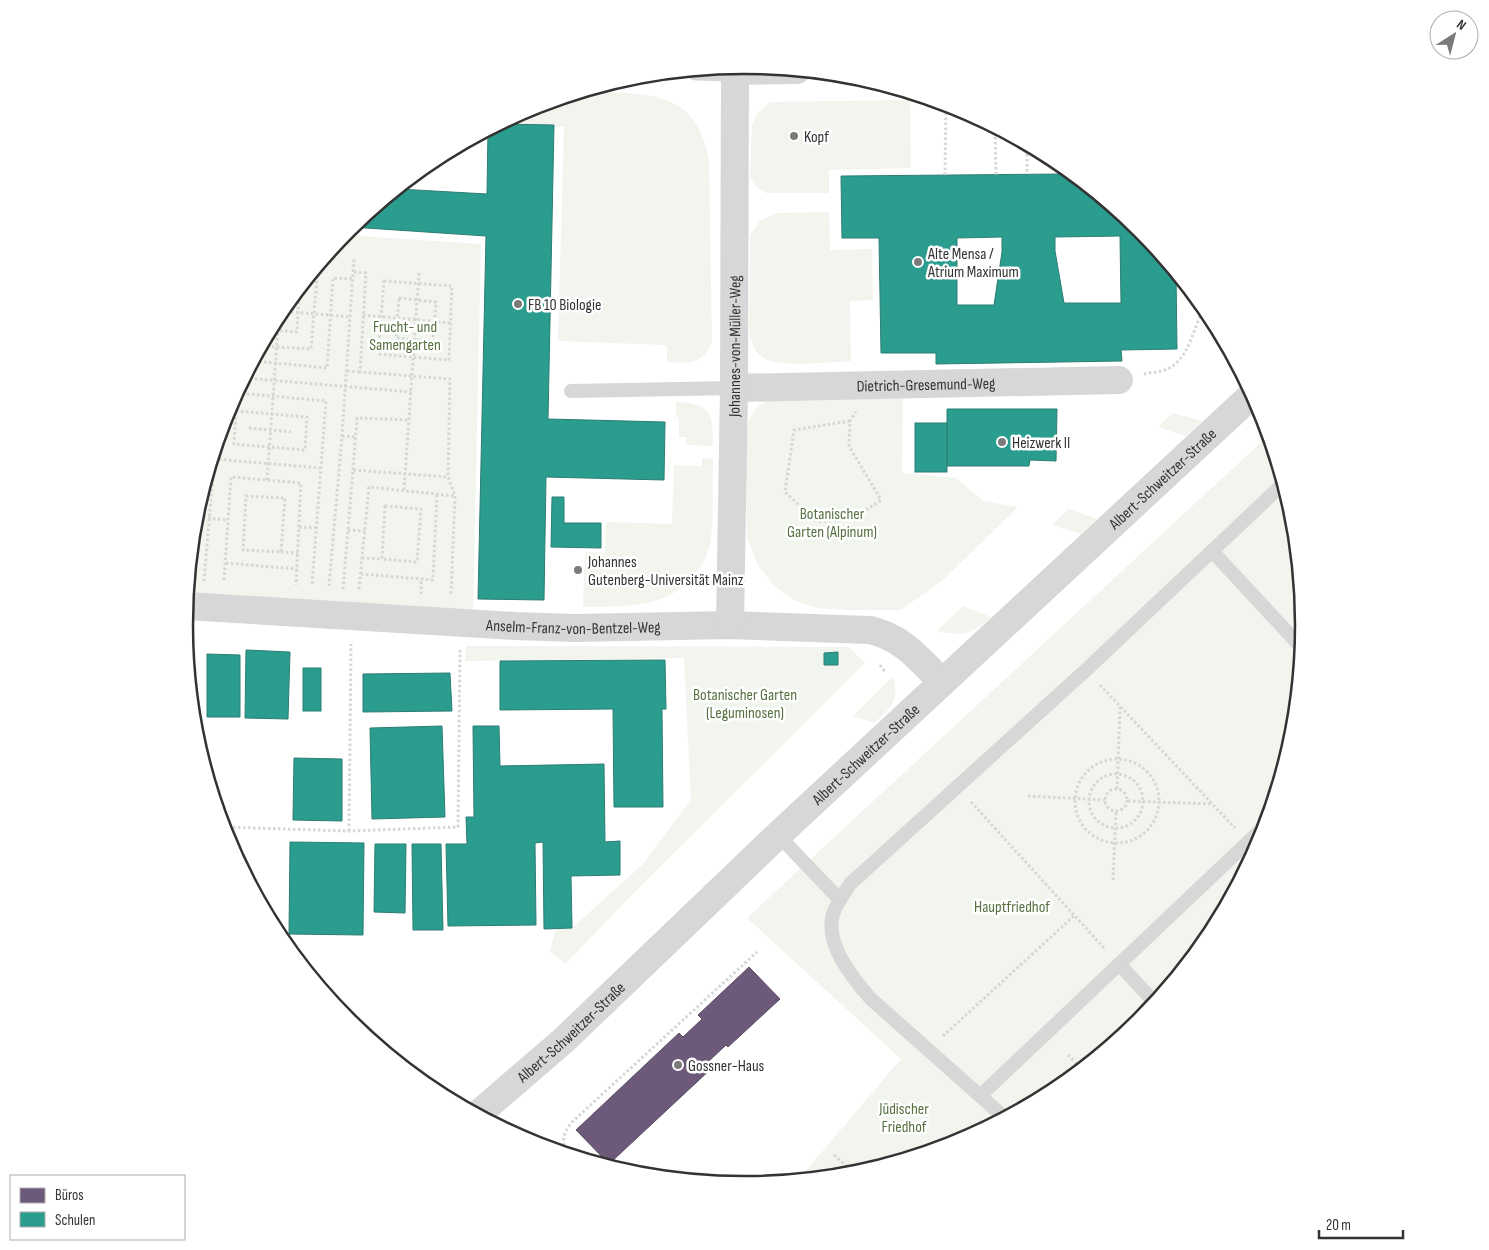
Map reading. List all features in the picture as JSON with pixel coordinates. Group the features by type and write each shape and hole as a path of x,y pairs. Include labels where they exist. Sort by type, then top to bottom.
{"street":[{"name":"Johannes-von-Müller-Weg","path":"730,625 734,388 735,74"},
{"name":"Dietrich-Gresemund-Weg","path":"734,388 1119,380"},
{"name":"Albert-Schweitzer-Straße","path":"483,1110 564,1040 778,835 1247,399"},
{"name":"Anselm-Franz-von-Bentzel-Weg","path":"194,607 351,617 456,611 575,628 730,625 849,628 884,633 908,647 942,682"}],"lane":[{"path":"571,391 734,388"},
{"path":"1000,1113 871,999 855,981 841,958 833,936 832,918 840,900 850,884 1086,670 1279,489"},
{"path":"1212,551 1296,641"},
{"path":"778,835 840,900"},
{"path":"981,1095 1254,836"},
{"path":"1119,964 1150,998"}],"path":[{"path":"945,175 946,112"},
{"path":"996,135 996,174"},
{"path":"1027,152 1027,174"},
{"path":"329,590 347,371 354,258"},
{"path":"354,272 366,273 360,372"},
{"path":"404,490 419,273"},
{"path":"269,346 311,349 317,277"},
{"path":"260,362 327,368 333,278 353,279"},
{"path":"384,281 452,286 449,360 378,354 381,317 384,281"},
{"path":"399,298 436,302 433,341 396,338 398,318 399,298"},
{"path":"278,331 296,332 299,301"},
{"path":"291,312 351,317"},
{"path":"363,315 451,322"},
{"path":"1119,380 1170,368 1186,352 1200,315"},
{"path":"267,480 278,332"},
{"path":"232,827 349,831 458,827 455,496 448,477 450,379 347,371"},
{"path":"251,378 411,392"},
{"path":"850,421 794,430 784,492 817,522 854,518 881,500 849,446 850,421 866,395 863,385"},
{"path":"244,394 326,401 311,589"},
{"path":"236,411 307,417 305,450 234,444 236,412"},
{"path":"343,591 357,418 409,420"},
{"path":"249,428 291,432"},
{"path":"342,436 356,437"},
{"path":"219,459 321,468"},
{"path":"353,470 448,477"},
{"path":"224,583 231,477 302,483 296,588 304,588"},
{"path":"211,485 204,582 214,582"},
{"path":"336,590 359,592 369,487 455,496"},
{"path":"361,574 434,580 437,493"},
{"path":"281,552 284,498 246,496 243,550 298,553"},
{"path":"362,558 417,562 421,509 385,506 382,559"},
{"path":"208,518 228,520"},
{"path":"299,527 316,528"},
{"path":"348,530 365,531"},
{"path":"226,563 297,569"},
{"path":"421,597 422,579"},
{"path":"349,831 351,617"},
{"path":"1086,670 1248,842"},
{"path":"1117,789 1120,706"},
{"path":"1118,758 1139,764 1148,771 1156,786 1159,802 1158,813 1146,832 1126,842 1115,843 1102,840 1090,834 1081,824 1076,812 1074,798 1077,785 1083,774 1105,760 1118,758"},
{"path":"1118,773 1133,779 1142,793 1144,801 1138,817 1132,823 1116,828 1107,826 1093,816 1089,799 1095,783 1102,778 1118,773"},
{"path":"957,787 1119,964"},
{"path":"1117,789 1126,794 1128,800 1123,810 1116,812 1106,807 1105,800 1110,791 1117,789"},
{"path":"1028,796 1105,800"},
{"path":"1128,800 1212,804"},
{"path":"1114,880 1116,812"},
{"path":"928,1050 1075,916"},
{"path":"564,1146 564,1132 571,1123 756,952"},
{"path":"1068,1055 1077,1064"},
{"path":"834,1156 847,1167"}],"green space":[{"path":"604,92 646,95 664,99 680,107 693,119 703,137 709,162 712,343 699,359 681,363 667,362 667,345 558,341 564,127 515,125 567,103"},
{"path":"910,100 911,168 829,170 829,193 766,193 756,186 750,177 752,124 757,114 770,102"},
{"path":"829,212 830,250 872,249 873,300 850,301 851,361 793,364 771,361 761,356 755,350 749,331 750,235 760,221 777,213"},
{"name":"Frucht- und Samengarten","path":"354,236 481,244 473,613 194,592 198,553 212,482 235,414 267,349 286,319 307,289"},
{"name":"Botanischer Garten (Alpinum)","path":"903,394 902,473 956,478 983,501 1018,507 945,578 901,610 816,608 794,600 774,586 757,564 747,537 745,441 749,419 755,409 773,397"},
{"path":"676,402 697,405 708,412 711,418 713,446 686,445 686,437 679,437 679,417 676,417"},
{"path":"1173,413 1202,421 1186,436 1158,427"},
{"name":"Hauptfriedhof","path":"1263,440 1277,482 1285,517 1295,589 1295,661 1285,733 1277,768 1254,836 1222,901 1182,961 1134,1015 1080,1062 1051,1083 988,1119 922,1147 852,1166 804,1173 901,1059 747,918"},
{"path":"702,458 713,459 712,519 709,547 698,571 686,584 660,599 631,605 583,607 585,552 605,553 606,522 672,524 674,465 702,466"},
{"path":"1069,509 1097,519 1081,534 1052,525"},
{"path":"963,606 991,617 977,628 966,633 954,634 937,631"},
{"name":"Botanischer Garten (Leguminosen)","path":"466,646 849,647 865,663 565,964 550,951 556,929 572,928 642,865 691,799 684,658 465,661"},
{"path":"893,676 895,697 890,707 875,723 853,716"}],"building: Büros":[{"name":"Gossner-Haus","path":"749,967 780,999 728,1047 726,1045 708,1062 713,1067 613,1160 602,1157 576,1130 679,1033 683,1037 702,1019 698,1015"}],"building: Schulen":[{"name":"FB 10 Biologie","path":"516,124 554,125 548,419 665,422 664,480 546,477 544,600 478,599 486,236 363,228 407,190 487,194 488,138"},
{"name":"Alte Mensa / Atrium Maximum","path":"1061,174 1108,211 1134,235 1176,282 1177,349 1121,350 1122,361 936,364 936,353 881,353 879,238 842,238 841,176","holes":["1120,236 1121,303 1064,303 1055,251 1055,237","1002,237 1002,252 994,305 957,305 957,238"]},
{"name":"Heizwerk II","path":"947,409 1057,409 1056,461 1030,460 1029,466 947,466"},
{"path":"915,423 947,423 947,472 915,472"},
{"path":"552,497 564,497 564,523 601,523 601,548 551,547"},
{"path":"246,650 290,652 288,719 245,718"},
{"path":"838,652 838,665 824,665 824,653"},
{"path":"207,654 240,655 240,717 207,717"},
{"path":"665,660 666,709 662,709 663,807 614,807 613,709 500,710 500,661"},
{"path":"303,668 321,668 321,711 303,711"},
{"path":"450,673 452,711 363,712 363,674"},
{"path":"442,726 445,817 372,819 370,728"},
{"path":"473,726 499,726 500,766 604,764 605,842 620,841 620,875 571,876 572,928 544,929 543,842 535,843 536,925 448,926 446,844 467,844 466,817 474,817"},
{"path":"294,758 342,759 342,821 293,820"},
{"path":"290,842 364,843 363,935 289,934"},
{"path":"375,844 406,844 405,913 374,912"},
{"path":"412,844 441,844 443,930 413,930"}],"place":[{"name":"Kopf","path":"794,136"},
{"name":"Alte Mensa / Atrium Maximum","path":"918,262"},
{"name":"FB 10 Biologie","path":"518,304"},
{"name":"Heizwerk II","path":"1002,442"},
{"name":"Johannes Gutenberg-Universität Mainz","path":"578,570"},
{"name":"Gossner-Haus","path":"678,1065"}],"park label":[{"name":"Jüdischer Friedhof","path":"904,1117"}]}
